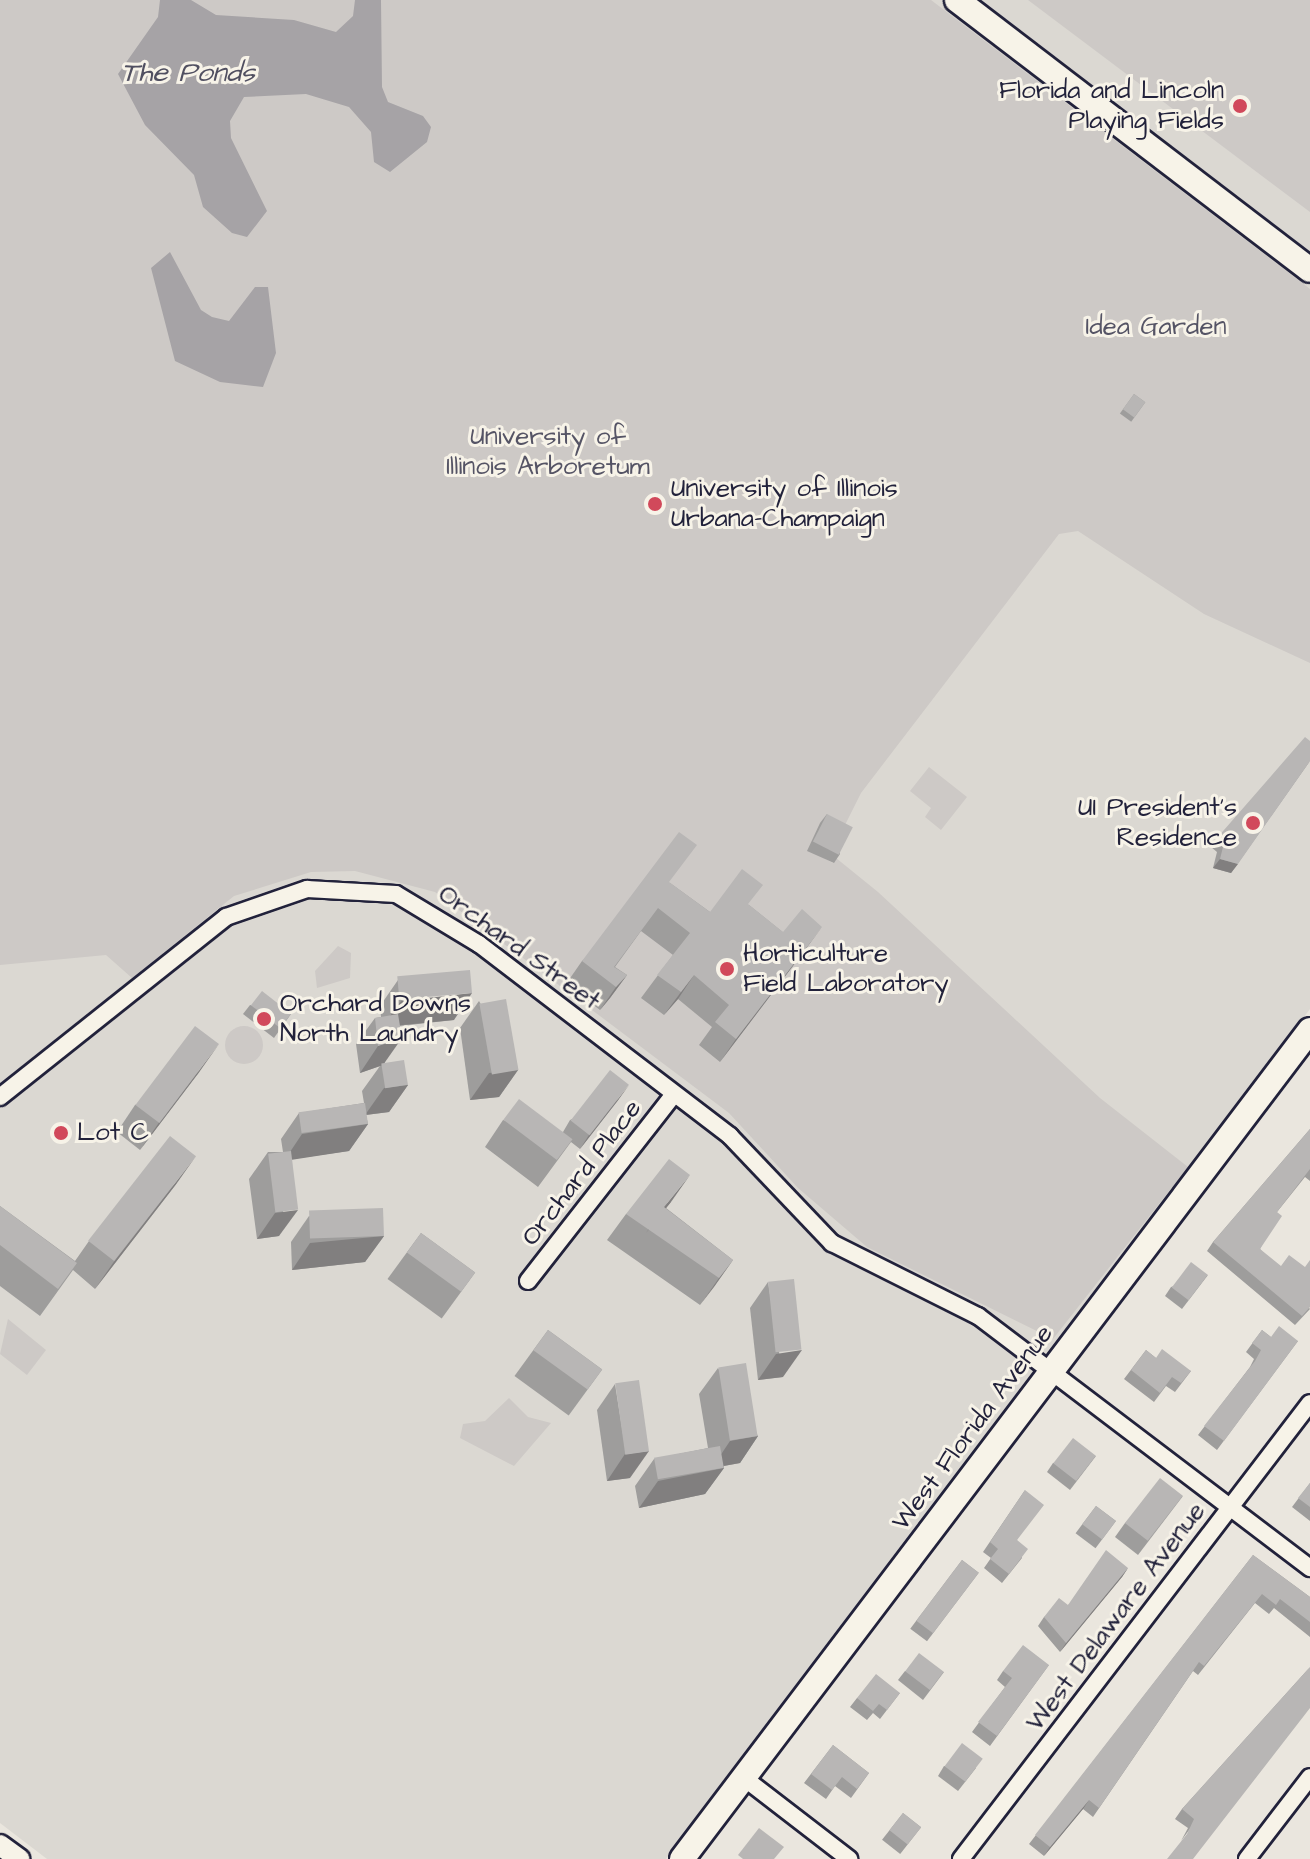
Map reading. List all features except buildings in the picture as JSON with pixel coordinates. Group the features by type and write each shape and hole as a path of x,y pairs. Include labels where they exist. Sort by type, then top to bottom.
{"main road":[{"path":"957,0 1310,270"},
{"name":"West Florida Avenue","path":"682,1859 1310,1030"}],"street":[{"name":"Orchard Street","path":"0,1097 226,917 283,894 336,887 396,894 437,914 748,1153 832,1243 956,1304 1051,1371 1310,1568"},
{"name":"Orchard Place","path":"528,1281 674,1094"},
{"name":"West Delaware Avenue","path":"961,1859 1310,1403"},
{"path":"1247,1859 1310,1777"},
{"path":"744,1778 849,1859"}],"shaded area":[{"name":"University of Illinois Urbana-Champaign","path":"0,0 1310,0 1310,1009 666,1859 47,1859 0,1823"}],"green space":[{"name":"University of Illinois Arboretum","path":"0,0 931,0 1310,289 1310,663 1204,614 1078,531 1059,534 861,793 841,833 808,850 833,863 836,858 878,892 1100,1098 1188,1167 1053,1339 867,1247 798,1188 729,1113 435,892 355,871 311,872 234,896 132,978 106,955 0,965"},
{"name":"Florida and Lincoln Playing Fields","path":"1028,0 1310,0 1310,212"},
{"path":"929,767 967,797 941,830 925,817 931,808 910,791"},
{"path":"338,946 351,953 350,978 317,988 315,971"},
{"path":"244,1026 258,1031 263,1045 258,1059 244,1064 230,1059 225,1045 230,1031"},
{"path":"8,1319 46,1350 27,1375 0,1354"},
{"path":"509,1398 528,1417 551,1423 514,1466 460,1438 463,1424 485,1421"}],"water":[{"name":"The Ponds","path":"160,0 191,0 216,15 294,20 336,32 353,16 355,0 381,0 382,87 388,102 423,116 431,127 427,142 390,172 374,162 371,132 349,107 306,94 244,97 230,121 231,138 267,211 247,237 232,233 203,207 194,175 145,125 118,74 158,17"},
{"path":"170,252 201,310 212,317 229,321 255,287 268,287 276,353 263,387 220,382 175,361 151,268"}],"place":[{"name":"Florida and Lincoln Playing Fields","path":"1240,106"},
{"name":"University of Illinois Urbana-Champaign","path":"655,504"},
{"name":"UI President's Residence","path":"1253,823"},
{"name":"Horticulture Field Laboratory","path":"727,969"},
{"name":"Orchard Downs North Laundry","path":"264,1019"},
{"name":"Lot C","path":"61,1133"}],"park label":[{"name":"Idea Garden","path":"1156,327"}]}
